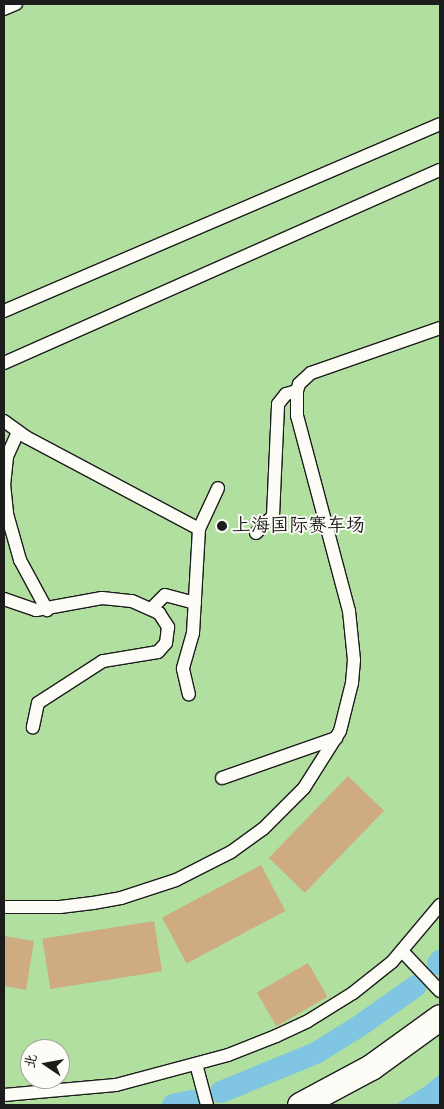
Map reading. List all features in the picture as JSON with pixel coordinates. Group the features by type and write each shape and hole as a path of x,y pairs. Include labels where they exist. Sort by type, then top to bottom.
{"street":[{"path":"300,1105 371,1067 440,1016"}],"lane":[{"path":"4,9 16,4"},
{"path":"4,312 440,124"},
{"path":"4,363 440,170"},
{"path":"4,896 9,907 60,907 121,898 204,868 255,835 283,810 317,770 336,738 352,683 353,639 342,577 297,416 296,391 299,384 311,374 440,328"},
{"path":"256,533 273,516 278,404 286,394 296,391"},
{"path":"4,421 18,432 199,529"},
{"path":"18,432 7,457 4,484 7,514 20,560 47,610"},
{"path":"189,694 183,670 193,633 199,529 218,488"},
{"path":"152,608 165,595 195,603"},
{"path":"4,599 25,608 47,610 102,598 132,601 152,608 165,619 168,627 168,635 162,649 144,656 103,661 38,703 33,727"},
{"path":"222,778 336,738"},
{"path":"4,1095 116,1085 228,1055 308,1021 353,993 402,951 440,905"},
{"path":"402,951 440,991"},
{"path":"196,1064 206,1105"}],"green space":[{"name":"上海国际赛车场","path":"4,4 440,4 440,1105 4,1105"}],"water":[{"path":"440,1074 440,1105 395,1105 424,1087"}],"building":[{"path":"348,776 384,811 305,893 269,858"},
{"path":"261,865 285,911 187,963 162,918"},
{"path":"154,921 162,971 50,989 42,939"},
{"path":"4,936 34,941 26,990 4,986"},
{"path":"308,963 328,997 276,1026 257,992"}],"waterway":[{"path":"221,1092 316,1053 358,1027 416,986"},
{"path":"173,1105 192,1101"}],"place":[{"name":"上海国际赛车场","path":"222,526"}]}
